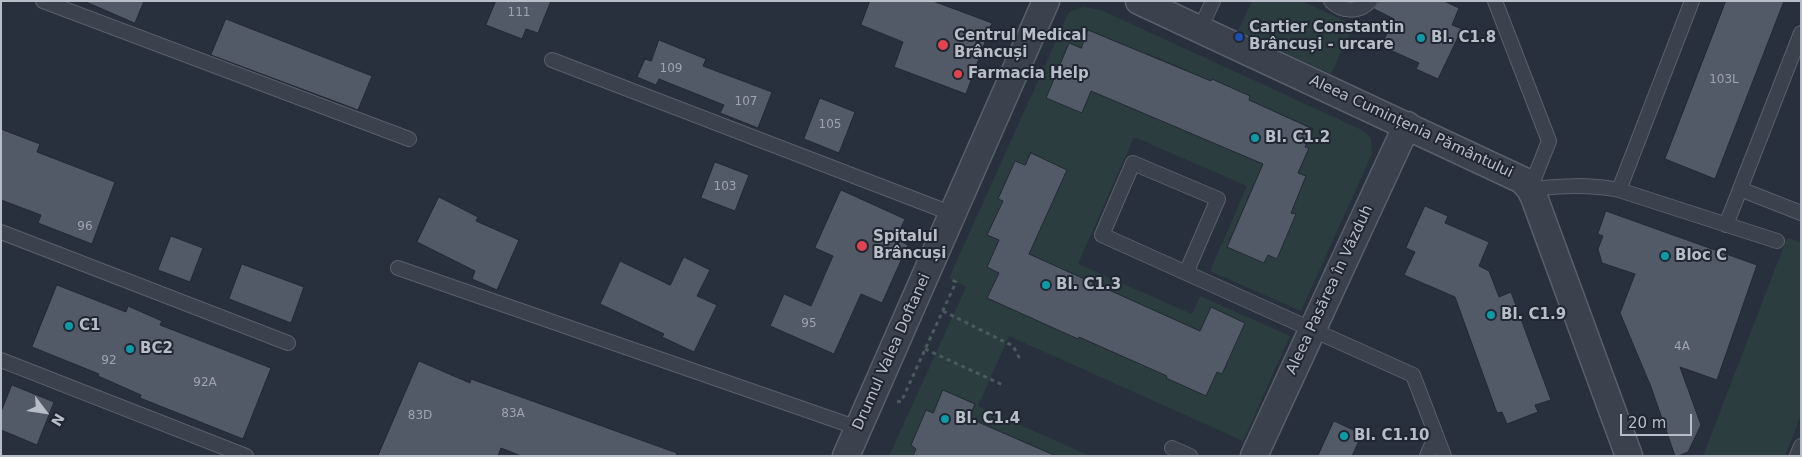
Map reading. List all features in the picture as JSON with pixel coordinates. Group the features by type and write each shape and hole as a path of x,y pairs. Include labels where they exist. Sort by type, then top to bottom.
{"street":[{"name":"Drumul Valea Doftanei","path":"846,456 1046,1"},
{"name":"Aleea Cumințenia Pământului","path":"1139,1 1512,174 1522,180 1530,189"},
{"name":"Aleea Pasărea în Văzduh","path":"1254,456 1407,125"},
{"path":"1530,189 1629,456"}],"lane":[{"path":"43,1 409,139"},
{"path":"1200,29 1213,1"},
{"path":"1331,1 1342,9 1351,10 1359,9 1370,1"},
{"path":"1495,1 1549,141 1530,189 1596,186 1619,190 1777,241"},
{"path":"1619,190 1692,1"},
{"path":"1726,225 1801,33"},
{"path":"552,60 953,214"},
{"path":"1186,273 1218,199 1133,163 1102,235 1186,273 1312,330 1413,375 1444,456"},
{"path":"1740,189 1801,213"},
{"path":"1,232 288,342"},
{"path":"398,268 858,428"},
{"path":"1,360 246,456"},
{"path":"1427,456 1436,436"},
{"path":"1797,456 1801,446"},
{"path":"1172,448 1190,456"}],"path":[{"path":"942,312 1013,346 1021,361"},
{"path":"925,349 1003,385"}],"shaded area":[{"path":"1252,1 1302,1 1354,25 1331,74 1238,31"},
{"path":"1083,7 1101,10 1362,130 1371,138 1372,154 1301,311 1210,271 1247,186 1134,137 1078,264 1192,314 1200,296 1290,336 1243,441 1009,336 978,406 1090,456 1031,456 1035,446 1001,432 966,425 975,404 943,390 933,413 926,411 911,445 916,449 913,456 889,456 966,287 949,278 1069,12","holes":["1089,30 1130,47 1143,66 1149,54 1187,70 1205,93 1212,79 1250,96 1245,110 1272,111 1313,128 1305,147 1309,149 1298,173 1306,177 1294,205 1286,211 1295,214 1277,259 1268,255 1264,263 1227,247 1263,164 1091,91 1082,113 1046,98 1069,43 1081,48","1031,153 1067,170 1029,254 1200,331 1211,307 1245,323 1222,374 1217,372 1206,396 1166,378 1172,364 1142,365 1103,348 1084,325 1028,297 1021,313 988,299 999,273 987,267 999,240 987,235 997,213 1008,203 998,198 1015,161 1025,165"]},
{"path":"1787,238 1801,243 1801,415 1785,456 1703,456"}],"building":[{"path":"84,1 144,1 135,23"},
{"path":"496,1 551,1 538,33 526,29 522,39 486,25"},
{"name":"Centrul Medical Brâncuși","path":"870,1 933,1 992,23 966,94 894,67 903,42 861,25"},
{"name":"Bl. C1.8","path":"1379,1 1444,1 1459,8 1452,25 1462,29 1438,79 1416,69 1419,63 1381,46 1394,19 1374,9"},
{"path":"1726,1 1784,1 1715,179 1665,159"},
{"path":"226,19 372,76 358,110 211,55"},
{"name":"Bl. C1.2","path":"1088,30 1211,81 1212,79 1250,96 1249,100 1313,129 1305,147 1309,148 1298,173 1306,176 1291,213 1296,214 1277,259 1268,255 1264,263 1227,247 1263,164 1091,91 1082,113 1046,98 1069,43 1081,48"},
{"path":"659,40 706,59 703,66 772,92 758,128 720,113 724,105 659,79 656,85 637,77 645,59 651,61"},
{"path":"820,98 855,112 839,153 804,139"},
{"path":"1,129 40,144 37,152 115,182 92,244 38,223 41,215 1,200"},
{"name":"Bl. C1.3","path":"1031,153 1067,170 1029,254 1200,331 1211,307 1245,323 1222,374 1217,372 1206,396 1166,378 1167,376 987,298 999,273 987,267 999,240 987,235 1003,201 998,199 1015,161 1025,165"},
{"path":"715,162 749,175 735,211 701,198"},
{"name":"Spitalul Brâncuși","path":"841,190 905,219 896,239 908,245 882,303 861,294 834,354 770,326 784,294 811,306 833,256 815,248"},
{"path":"439,197 478,217 476,221 519,240 497,290 472,279 475,271 417,242"},
{"name":"Bl. C1.9","path":"1425,206 1448,216 1445,223 1489,242 1479,266 1489,271 1499,297 1511,292 1551,400 1535,405 1538,412 1507,424 1502,412 1497,413 1455,297 1404,275 1415,252 1406,248"},
{"path":"1606,211 1757,265 1717,380 1680,367 1701,425 1688,452 1678,456 1675,456 1651,387 1620,313 1635,274 1602,263 1598,249 1603,236 1598,234"},
{"path":"171,236 203,248 190,282 158,270"},
{"path":"684,257 710,270 697,296 717,305 694,352 662,337 664,334 600,304 620,261 670,285"},
{"path":"242,264 304,287 291,323 229,299"},
{"path":"57,285 126,312 128,306 162,321 160,325 271,368 243,439 140,398 141,395 98,376 99,374 32,347"},
{"path":"419,361 470,383 471,379 677,453 676,456 521,456 501,448 498,456 378,456"},
{"path":"12,385 54,402 37,445 1,430 1,412"},
{"name":"Bl. C1.4","path":"943,390 975,404 969,418 1056,456 913,456 916,449 911,445 926,410 933,413"},
{"name":"Bl. C1.10","path":"1334,421 1362,434 1352,456 1318,456"}],"place":[{"name":"Cartier Constantin Brâncuși - urcare","path":"1239,37"},
{"name":"Bl. C1.8","path":"1421,38"},
{"name":"Centrul Medical Brâncuși","path":"943,45"},
{"name":"Farmacia Help","path":"958,74"},
{"name":"Bl. C1.2","path":"1255,138"},
{"name":"Spitalul Brâncuși","path":"862,246"},
{"name":"Bloc C","path":"1665,256"},
{"name":"Bl. C1.3","path":"1046,285"},
{"name":"Bl. C1.9","path":"1491,315"},
{"name":"C1","path":"69,326"},
{"name":"BC2","path":"130,349"},
{"name":"Bl. C1.4","path":"945,419"},
{"name":"Bl. C1.10","path":"1344,436"}]}
